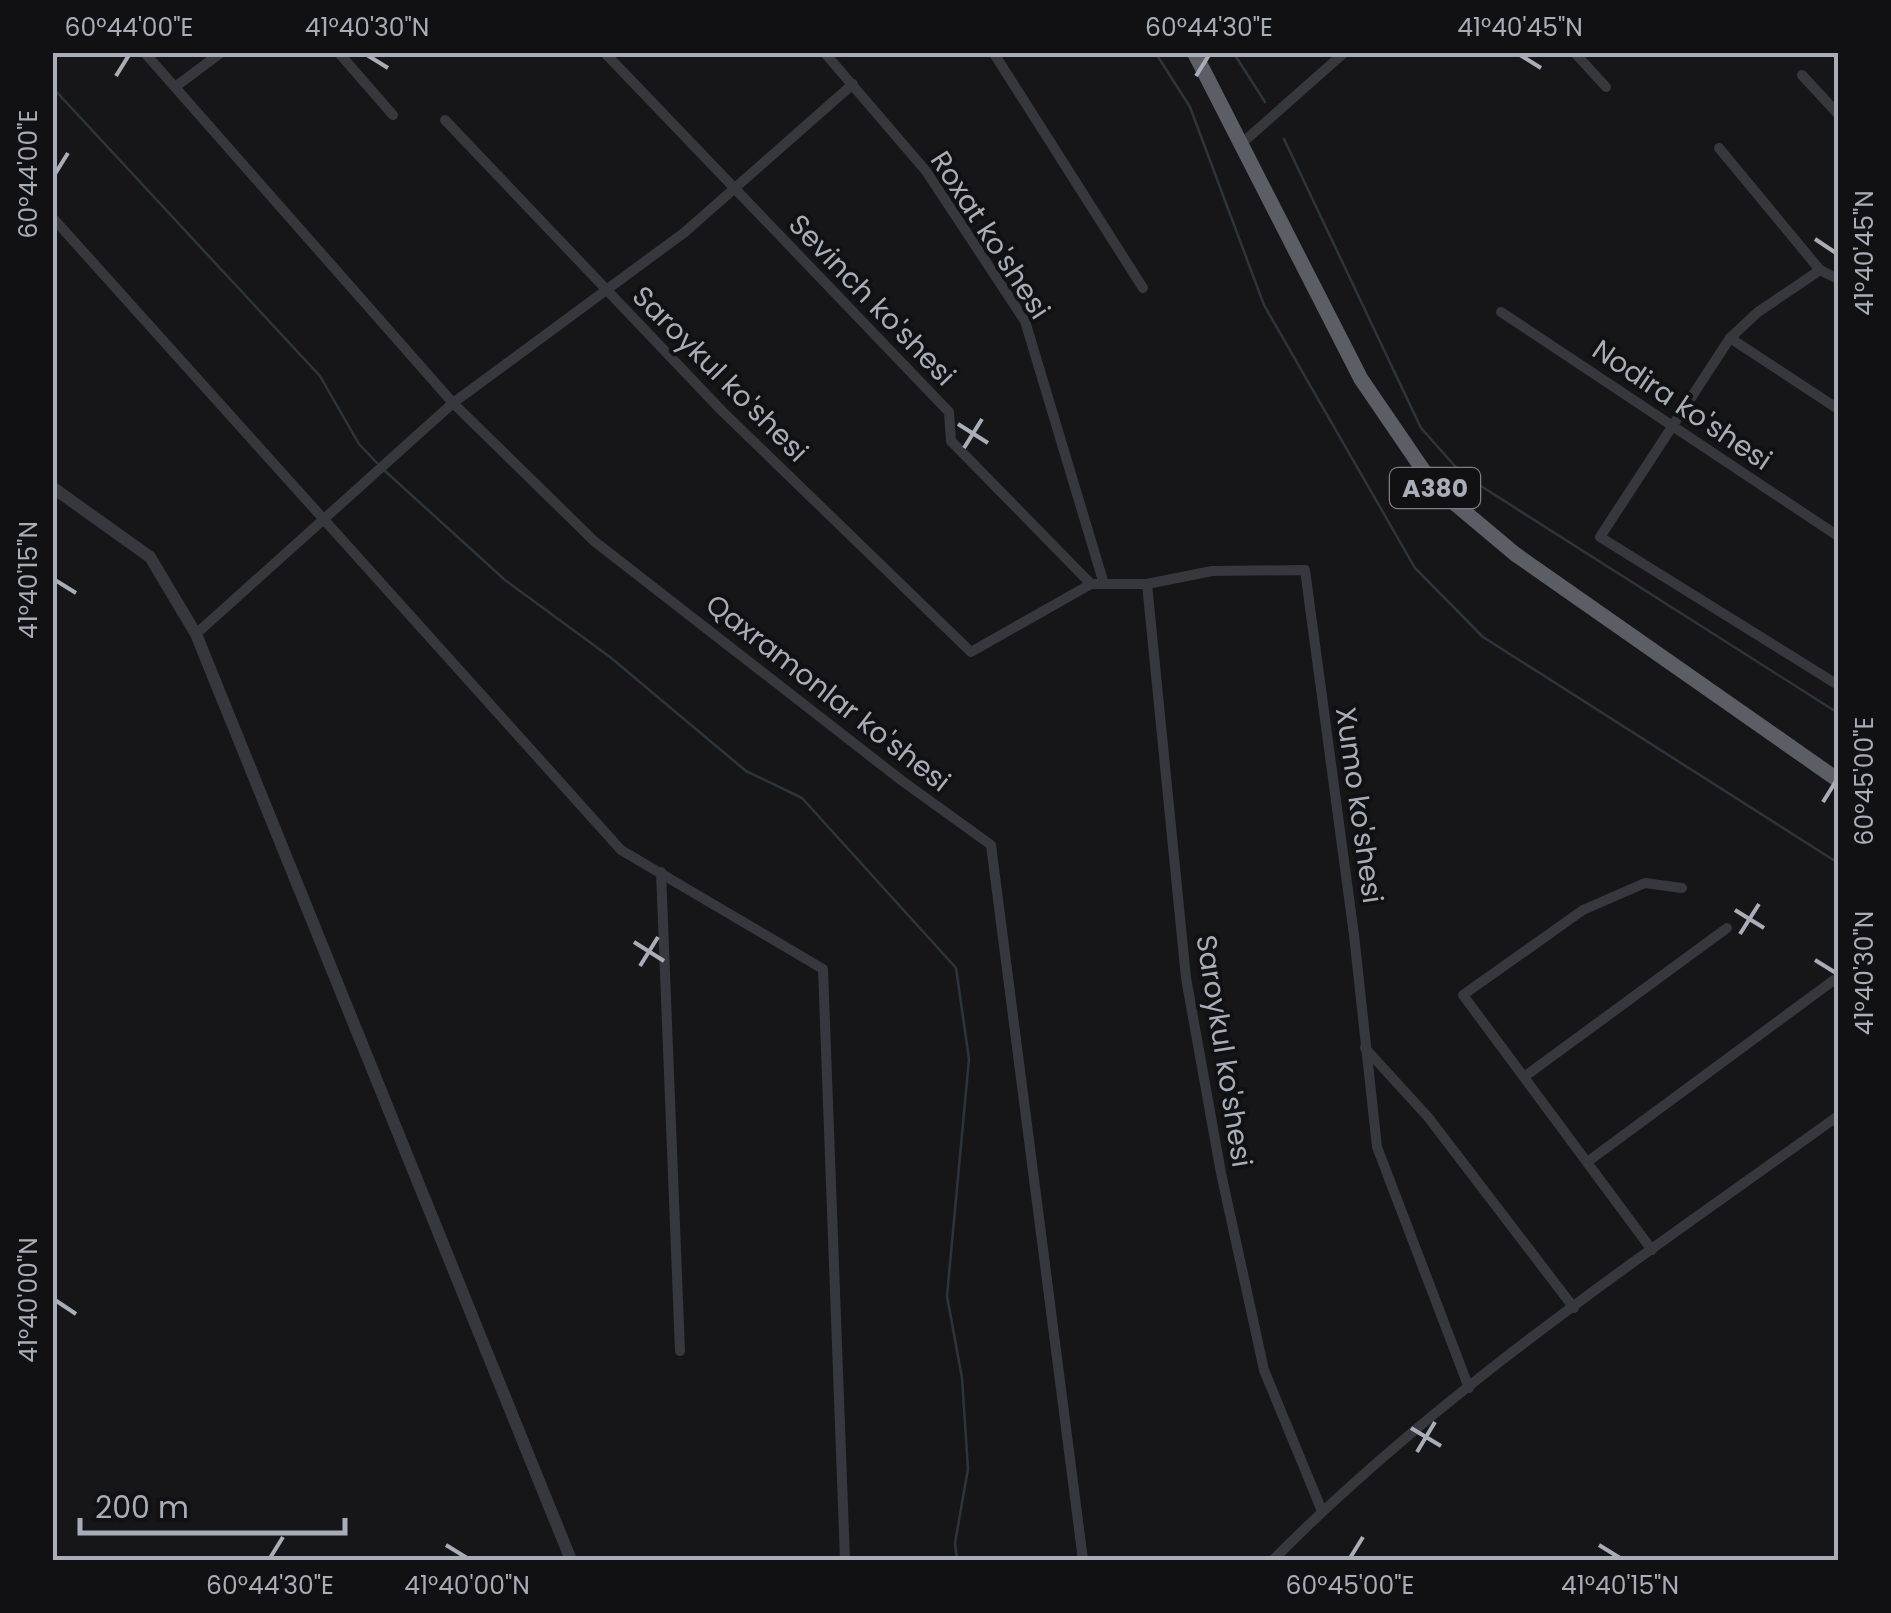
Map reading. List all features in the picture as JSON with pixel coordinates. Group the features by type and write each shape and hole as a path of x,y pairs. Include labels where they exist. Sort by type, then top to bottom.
{"highway":[{"name":"A380","path":"1194,52 1362,379 1434,486 1515,554 1838,780"}],"street":[{"name":"Qaxramonlar ko'shesi","path":"144,52 452,403 594,541 901,780 992,845 1084,1560"},
{"path":"175,87 222,52"},
{"path":"338,52 393,115"},
{"name":"Sevinch ko'shesi","path":"604,52 949,412 951,441 1091,584"},
{"name":"Roxat ko'shesi","path":"824,52 926,171 1025,321 1104,584"},
{"path":"993,52 1143,288"},
{"path":"1241,144 1345,52"},
{"path":"1574,52 1606,87"},
{"path":"1802,75 1838,114"},
{"path":"196,634 452,403 607,291 734,190 853,84"},
{"name":"Saroykul ko'shesi","path":"445,120 722,411 971,652 1091,584"},
{"path":"1719,148 1820,270 1838,279"},
{"path":"52,218 621,850 822,970 845,1560"},
{"path":"1820,270 1758,312 1730,338 1600,538 1838,685"},
{"name":"Nodira ko'shesi","path":"1501,312 1838,536"},
{"path":"1730,338 1838,409"},
{"path":"52,487 150,558 196,634 571,1560"},
{"name":"Xumo ko'shesi","path":"1147,584 1212,571 1305,570 1354,935 1377,1148 1469,1388"},
{"path":"1091,584 1147,584"},
{"name":"Saroykul ko'shesi","path":"1147,584 1186,978 1221,1173 1264,1370 1322,1511"},
{"path":"662,872 680,1351"},
{"path":"1652,1250 1590,1160 1463,995 1583,910 1645,883 1682,888"},
{"path":"1524,1077 1727,928"},
{"path":"1590,1160 1834,980"},
{"path":"1363,1046 1428,1117 1574,1308"},
{"path":"1273,1560 1322,1511 1469,1388 1838,1116"}],"waterway":[{"path":"1155,52 1190,107 1264,305 1415,568 1483,637 1838,863"},
{"path":"1233,52 1265,102"},
{"path":"52,87 320,376 359,444 377,463"},
{"path":"1284,139 1421,428 1462,474 1838,713"},
{"path":"385,471 505,580 610,657 746,771 802,798 956,968 969,1059 947,1296 962,1378 968,1469 955,1543 957,1560"}]}
